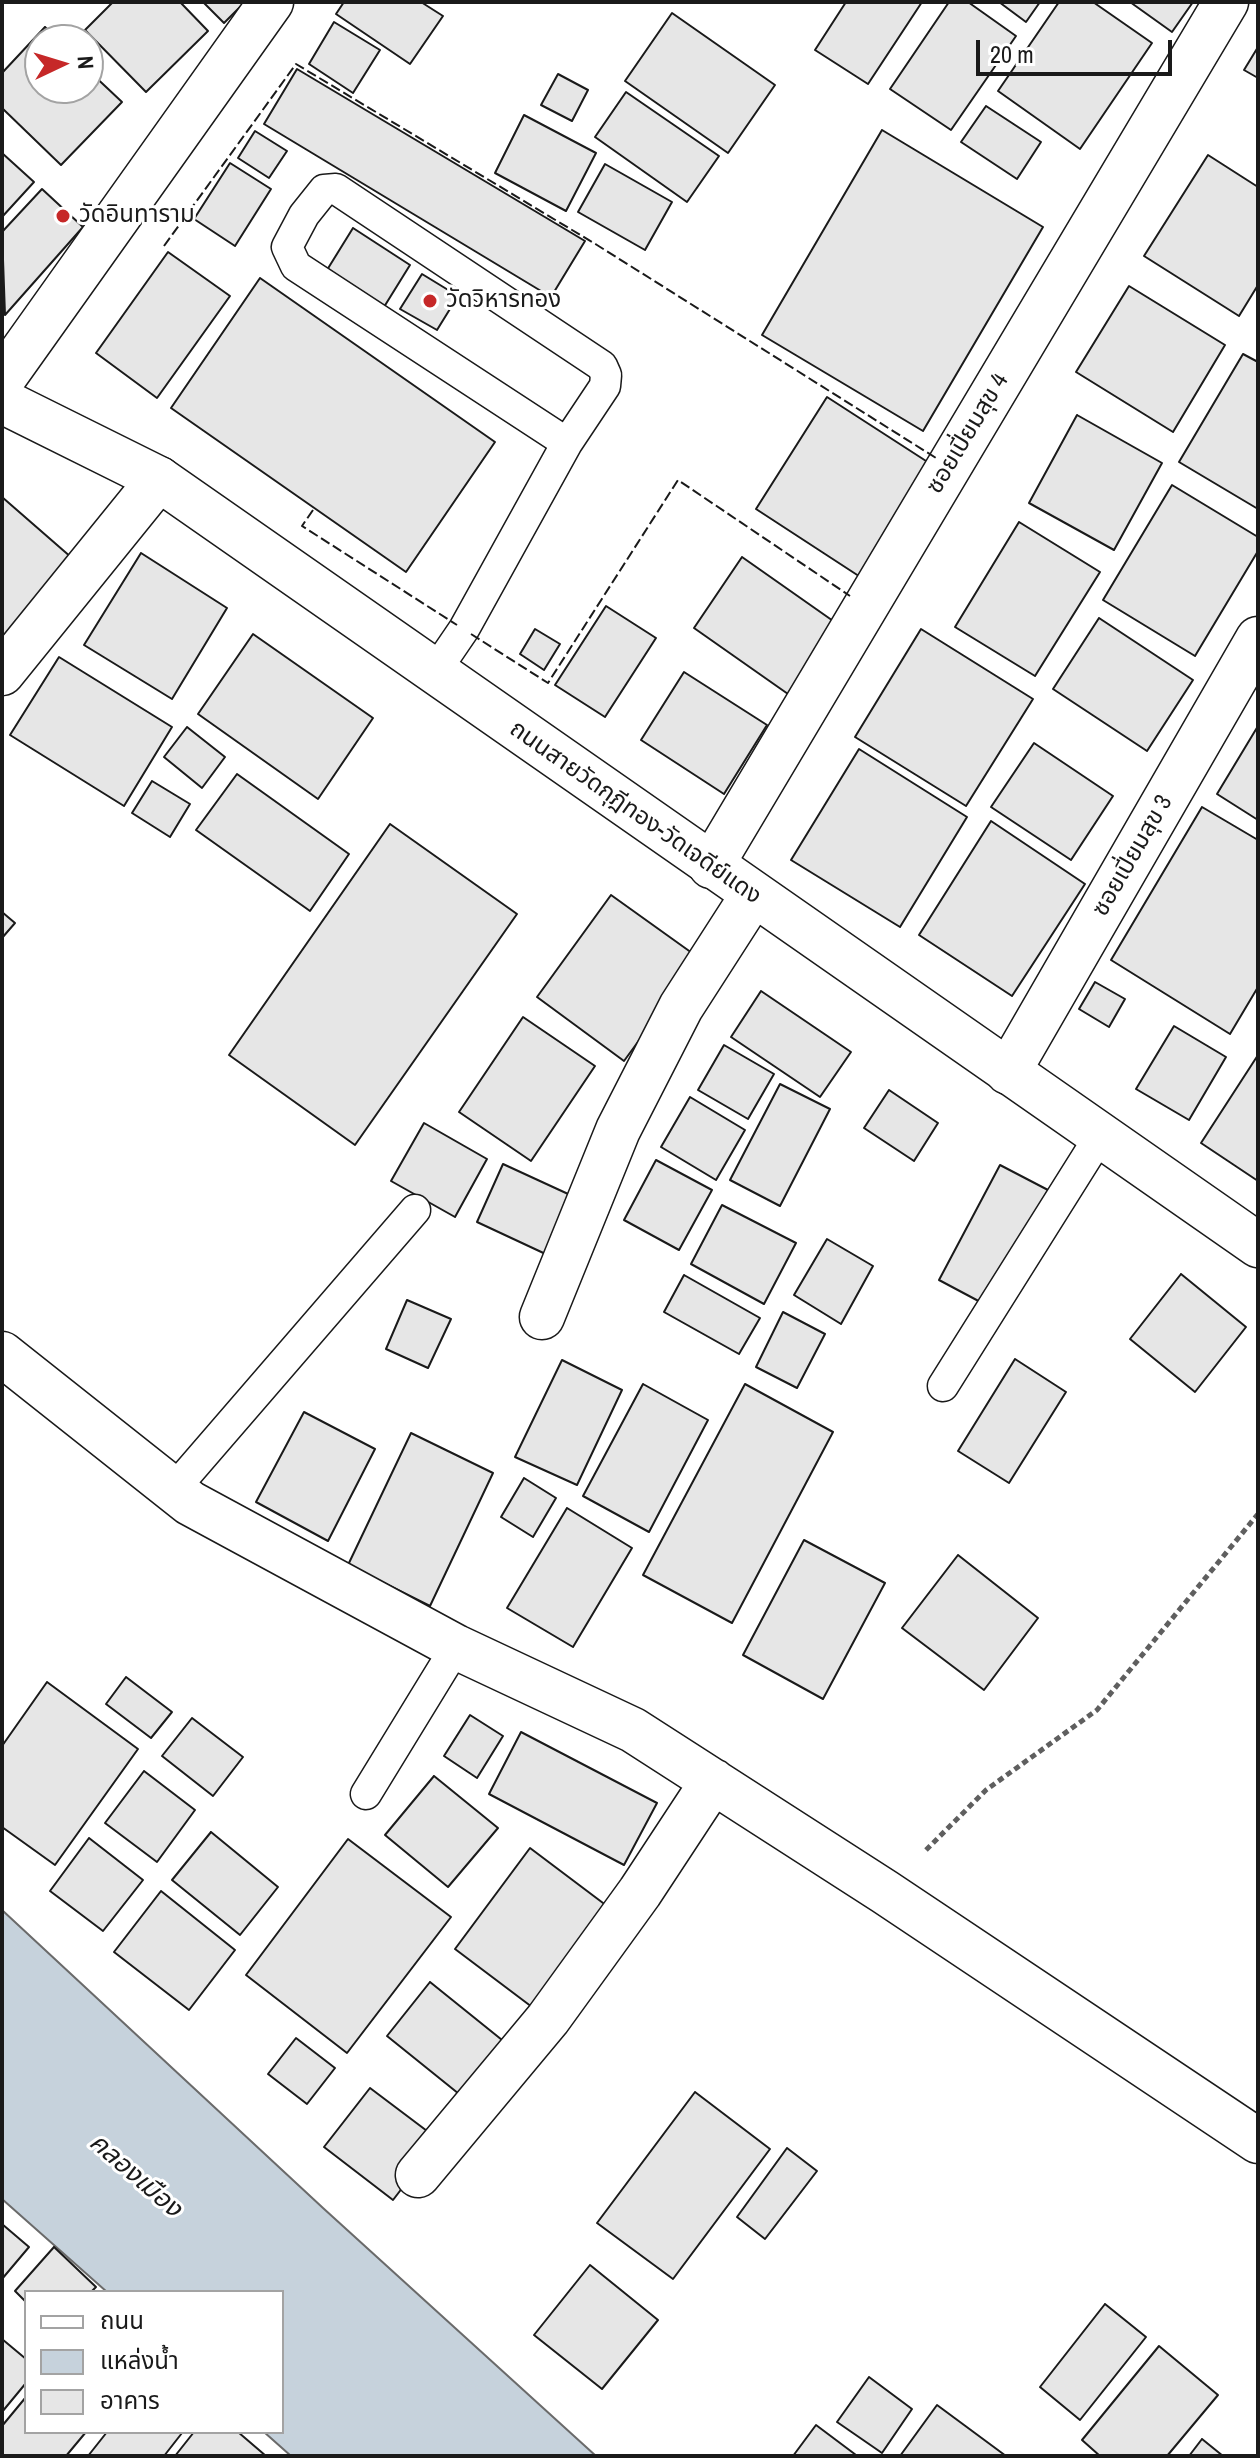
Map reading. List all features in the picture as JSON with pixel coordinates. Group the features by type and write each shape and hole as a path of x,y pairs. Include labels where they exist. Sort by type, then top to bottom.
{"street":[{"path":"2,380 271,2"},
{"name":"ซอยเปี่ยมสุข 4","path":"711,866 1226,2"},
{"name":"ถนนสายวัดกุฎีทอง-วัดเจดีย์แดง","path":"2,401 159,479 1258,1245"},
{"path":"2,673 159,479"},
{"name":"ซอยเปี่ยมสุข 3","path":"1008,1072 1258,639"},
{"path":"542,1317 618,1130 681,1007 753,895"},
{"path":"2,1354 190,1503 456,1647 633,1730 885,1892 1258,2141"},
{"path":"418,2175 548,2019 640,1892 713,1781"}],"lane":[{"path":"434,673 464,629 567,443 605,386 602,366 336,189 324,190 304,215 287,247 296,266 567,443"},
{"path":"943,1386 1100,1136"},
{"path":"174,1489 415,1210"},
{"path":"366,1794 456,1647"}],"path":[{"path":"885,1892 986,1790 1097,1710 1258,1514"}],"water":[{"name":"คลองเมือง","path":"2,1910 596,2456 291,2456 266,2434 284,2434 284,2290 105,2290 2,2199"}],"building":[{"path":"113,2 180,2 208,31 146,92 104,49 104,24 91,24"},
{"path":"203,2 245,2 224,23"},
{"path":"344,2 421,2 443,16 410,64 336,14"},
{"path":"846,2 922,2 868,84 815,50"},
{"path":"949,2 968,2 1016,36 951,130 890,89"},
{"path":"999,2 1040,2 1026,22"},
{"path":"1059,2 1093,2 1152,43 1080,149 998,91"},
{"path":"1130,2 1193,2 1172,32"},
{"path":"672,13 775,85 728,153 625,81"},
{"path":"334,22 380,50 353,93 309,64"},
{"path":"1258,47 1258,78 1244,70"},
{"path":"24,49 24,104 104,104 104,85 122,102 61,165 2,108 2,73"},
{"path":"297,69 585,241 551,297 264,124"},
{"path":"558,74 588,90 572,121 541,105"},
{"path":"626,92 719,156 687,202 595,137"},
{"path":"986,106 1041,142 1017,179 961,142"},
{"path":"524,115 596,153 566,211 495,173"},
{"path":"882,130 1043,227 923,431 762,335"},
{"path":"255,131 287,151 269,178 238,158"},
{"path":"2,153 34,182 2,217"},
{"path":"1208,155 1258,187 1258,285 1239,316 1144,256"},
{"path":"230,163 271,189 235,246 194,219"},
{"path":"605,164 672,202 645,250 578,212"},
{"path":"42,189 83,227 5,315 2,232"},
{"path":"353,228 410,265 384,307 327,270"},
{"path":"168,252 230,296 157,398 96,353"},
{"path":"422,274 458,296 437,330 400,309"},
{"path":"260,278 495,442 406,572 171,408"},
{"path":"1129,286 1225,345 1173,432 1076,372"},
{"path":"1243,354 1258,362 1258,509 1179,462"},
{"path":"827,397 940,470 868,582 756,509"},
{"path":"1077,415 1162,463 1114,550 1029,503"},
{"path":"1172,485 1258,537 1258,551 1195,656 1103,600"},
{"path":"2,497 72,558 2,640"},
{"path":"1019,522 1100,572 1035,676 955,627"},
{"path":"141,553 227,608 172,699 84,645"},
{"path":"742,557 836,623 788,694 694,628"},
{"path":"606,606 656,638 605,717 555,685"},
{"path":"1099,618 1193,680 1147,751 1053,689"},
{"path":"535,629 560,644 544,670 520,654"},
{"path":"921,629 1033,699 966,806 855,737"},
{"path":"253,634 373,718 318,799 198,714"},
{"path":"59,657 172,727 124,806 10,735"},
{"path":"684,672 767,725 724,794 641,740"},
{"path":"1258,726 1258,820 1217,794"},
{"path":"187,727 225,757 202,788 164,757"},
{"path":"1034,743 1113,796 1071,860 991,807"},
{"path":"859,749 967,817 900,927 791,860"},
{"path":"237,774 349,854 310,911 196,830"},
{"path":"152,781 190,804 170,837 132,813"},
{"path":"1202,807 1258,840 1258,987 1230,1034 1111,960"},
{"path":"991,821 1085,884 1012,996 919,935"},
{"path":"390,824 517,914 355,1145 229,1055"},
{"path":"611,895 699,958 624,1061 537,997"},
{"path":"2,912 15,923 2,938"},
{"path":"1095,982 1125,999 1109,1027 1079,1009"},
{"path":"761,991 851,1052 820,1097 731,1037"},
{"path":"523,1017 595,1066 531,1161 459,1112"},
{"path":"1174,1026 1226,1057 1189,1120 1136,1089"},
{"path":"724,1045 774,1074 748,1119 698,1090"},
{"path":"1258,1055 1258,1181 1201,1143"},
{"path":"780,1084 830,1109 780,1206 730,1180"},
{"path":"889,1090 938,1123 914,1161 864,1128"},
{"path":"690,1097 745,1130 716,1180 661,1147"},
{"path":"424,1123 487,1159 455,1217 391,1181"},
{"path":"656,1160 712,1190 679,1250 624,1220"},
{"path":"503,1164 579,1199 552,1257 477,1222"},
{"path":"1000,1165 1048,1190 986,1305 939,1280"},
{"path":"722,1205 796,1243 764,1304 691,1264"},
{"path":"827,1239 873,1266 841,1324 794,1295"},
{"path":"1181,1274 1246,1327 1195,1392 1130,1339"},
{"path":"684,1275 760,1318 739,1354 664,1312"},
{"path":"407,1300 451,1319 428,1368 386,1349"},
{"path":"783,1312 825,1334 797,1388 756,1367"},
{"path":"1015,1359 1066,1392 1009,1483 958,1451"},
{"path":"562,1360 622,1390 577,1485 515,1457"},
{"path":"643,1384 708,1420 649,1532 583,1496"},
{"path":"745,1384 833,1432 732,1623 643,1575"},
{"path":"304,1412 375,1449 328,1541 256,1502"},
{"path":"411,1433 493,1473 430,1606 348,1565"},
{"path":"524,1478 556,1498 533,1537 501,1517"},
{"path":"567,1508 632,1548 573,1647 507,1608"},
{"path":"804,1540 885,1583 823,1699 743,1655"},
{"path":"958,1555 1038,1618 984,1690 902,1628"},
{"path":"126,1677 172,1712 151,1738 106,1704"},
{"path":"47,1682 138,1749 55,1865 2,1827 2,1746"},
{"path":"470,1715 503,1736 477,1778 444,1756"},
{"path":"192,1718 243,1757 213,1796 162,1756"},
{"path":"521,1732 657,1803 624,1865 489,1794"},
{"path":"144,1771 195,1810 157,1862 105,1823"},
{"path":"434,1776 498,1828 448,1887 385,1835"},
{"path":"211,1832 278,1887 240,1935 172,1880"},
{"path":"89,1838 143,1880 103,1931 50,1891"},
{"path":"348,1839 451,1917 347,2053 246,1975"},
{"path":"530,1848 607,1906 532,2007 455,1949"},
{"path":"161,1891 235,1950 189,2010 114,1952"},
{"path":"430,1982 507,2044 464,2098 387,2036"},
{"path":"296,2038 335,2068 307,2104 268,2074"},
{"path":"370,2088 439,2140 393,2200 324,2147"},
{"path":"695,2092 770,2149 673,2279 597,2223"},
{"path":"787,2148 817,2171 765,2239 737,2217"},
{"path":"2,2224 29,2247 2,2279"},
{"path":"54,2247 96,2287 93,2290 24,2290 24,2300 15,2291"},
{"path":"590,2265 658,2320 602,2389 534,2335"},
{"path":"1105,2304 1146,2337 1080,2420 1040,2387"},
{"path":"2,2339 24,2357 24,2385 2,2412"},
{"path":"1159,2346 1218,2395 1167,2456 1100,2456 1082,2440"},
{"path":"869,2377 912,2409 882,2453 837,2422"},
{"path":"24,2399 24,2434 84,2434 66,2456 2,2456 2,2426"},
{"path":"937,2405 1006,2456 900,2456"},
{"path":"816,2425 856,2455 793,2456"},
{"path":"105,2434 181,2434 164,2456 88,2456"},
{"path":"192,2434 240,2434 266,2456 175,2456"},
{"path":"1202,2439 1223,2456 1189,2456"}],"fence":[{"path":"164,246 296,64 597,245 936,458"},
{"path":"471,634 548,683 678,480 850,596"},
{"path":"313,510 302,526 457,625"}],"place":[{"name":"วัดอินทาราม","path":"63,216"},
{"name":"วัดวิหารทอง","path":"430,301"}]}
